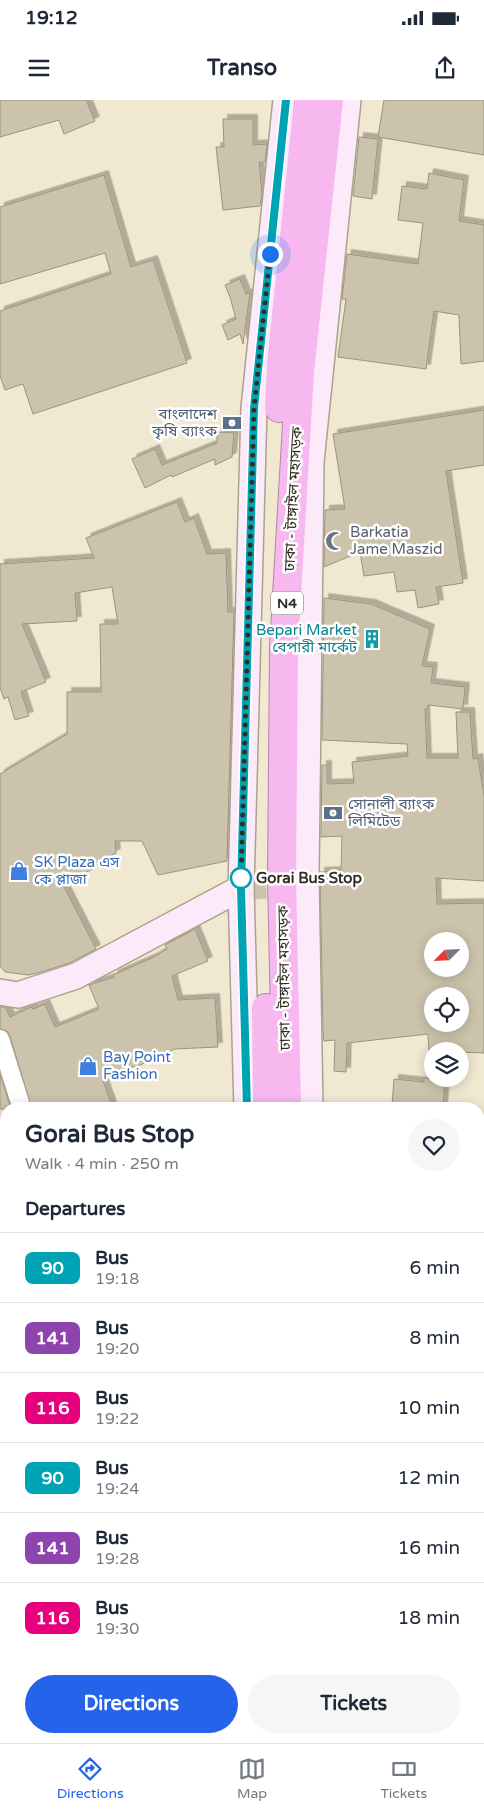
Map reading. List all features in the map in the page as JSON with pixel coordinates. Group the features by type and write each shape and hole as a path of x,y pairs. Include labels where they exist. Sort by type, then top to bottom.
{"highway":[{"name":"ঢাকা - টাঙ্গাইল মহাসড়ক","path":"267,1102 264,874 266,642 281,365 308,100"},
{"name":"ঢাকা - টাঙ্গাইল মহাসড়ক","path":"287,1102 282,879 284,647 300,372 329,100"}],"main road":[{"path":"247,1102 241,888 254,408 286,100"},
{"path":"310,1102 306,876 311,462 348,100"},
{"path":"0,992 18,995 76,976 241,888"}],"street":[{"path":"0,1039 20,1102"}],"building":[{"path":"0,100 86,100 95,121 64,134 59,120 0,137"},
{"path":"384,100 484,100 484,155 378,137"},
{"path":"223,119 253,119 253,145 267,144 265,162 259,162 262,194 260,206 223,210 216,147 224,147"},
{"path":"359,137 378,139 372,199 353,196"},
{"path":"429,173 464,180 459,221 484,225 484,361 461,364 459,315 434,311 426,369 338,357 346,299 342,299 347,254 418,264 423,223 398,220 402,186 427,189"},
{"path":"104,175 131,267 153,260 187,363 33,414 23,384 5,390 0,376 0,311 111,274 105,253 0,284 0,207"},
{"path":"240,279 246,294 250,293 243,344 240,334 228,340 222,325 236,319 225,285"},
{"path":"484,410 484,465 446,471 463,583 436,587 439,604 418,608 415,590 397,592 394,572 364,576 360,552 324,567 325,510 345,509 333,434"},
{"path":"217,432 234,433 232,457 215,465 215,459 172,477 171,475 145,488 132,459 155,449 162,465 217,443"},
{"path":"177,502 185,522 194,518 207,554 226,553 228,612 234,612 227,861 158,875 142,841 115,841 116,853 91,865 93,869 62,883 96,949 69,963 38,973 28,975 5,972 0,966 0,774 67,734 67,692 101,692 100,624 118,624 112,587 75,593 77,621 22,624 46,682 21,692 29,716 15,720 8,697 4,699 0,688 0,564 94,558 86,538"},
{"path":"324,598 371,604 430,629 422,666 433,667 431,683 465,687 463,709 428,705 427,709 425,709 427,758 458,758 456,712 470,712 473,759 478,758 484,796 484,881 436,878 437,904 484,903 484,1053 469,1052 469,1042 428,1042 428,1034 347,1043 346,1072 334,1071 335,1040 324,1041 323,1032 320,872 341,871 342,836 321,837 322,765 327,765 327,784 354,783 352,762 408,756 407,744 322,740"},
{"path":"195,929 208,961 172,976 178,1000 215,998 218,1047 175,1049 138,1066 118,1070 120,1073 102,1078 111,1102 30,1102 10,1036 7,1031 0,1029 0,1007 5,1007 10,1017 31,1007 33,1009 45,1004 55,1027 99,1009 89,985 114,977 113,975 154,957 167,949 165,945"},
{"path":"0,1074 9,1102 0,1102"},
{"path":"394,1079 424,1082 424,1087 445,1087 443,1102 392,1102"}],"tunnel":[{"path":"241,888 301,883"}],"bus line":[{"name":"90","path":"247,1102 241,888 254,408 286,100"}],"place":[{"name":"বাংলাদেশ কৃষি ব্যাংক","path":"232,423"},
{"name":"Barkatia Jame Maszid","path":"335,541"},
{"name":"Bepari Market বেপারী মার্কেট","path":"372,639"},
{"name":"সোনালী ব্যাংক লিমিটেড","path":"333,813"},
{"name":"SK Plaza এস কে প্লাজা","path":"19,871"},
{"name":"Gorai Bus Stop","path":"241,878"},
{"name":"Bay Point Fashion","path":"88,1066"}],"route":[{"path":"241,878 254,408 270,254"}]}
